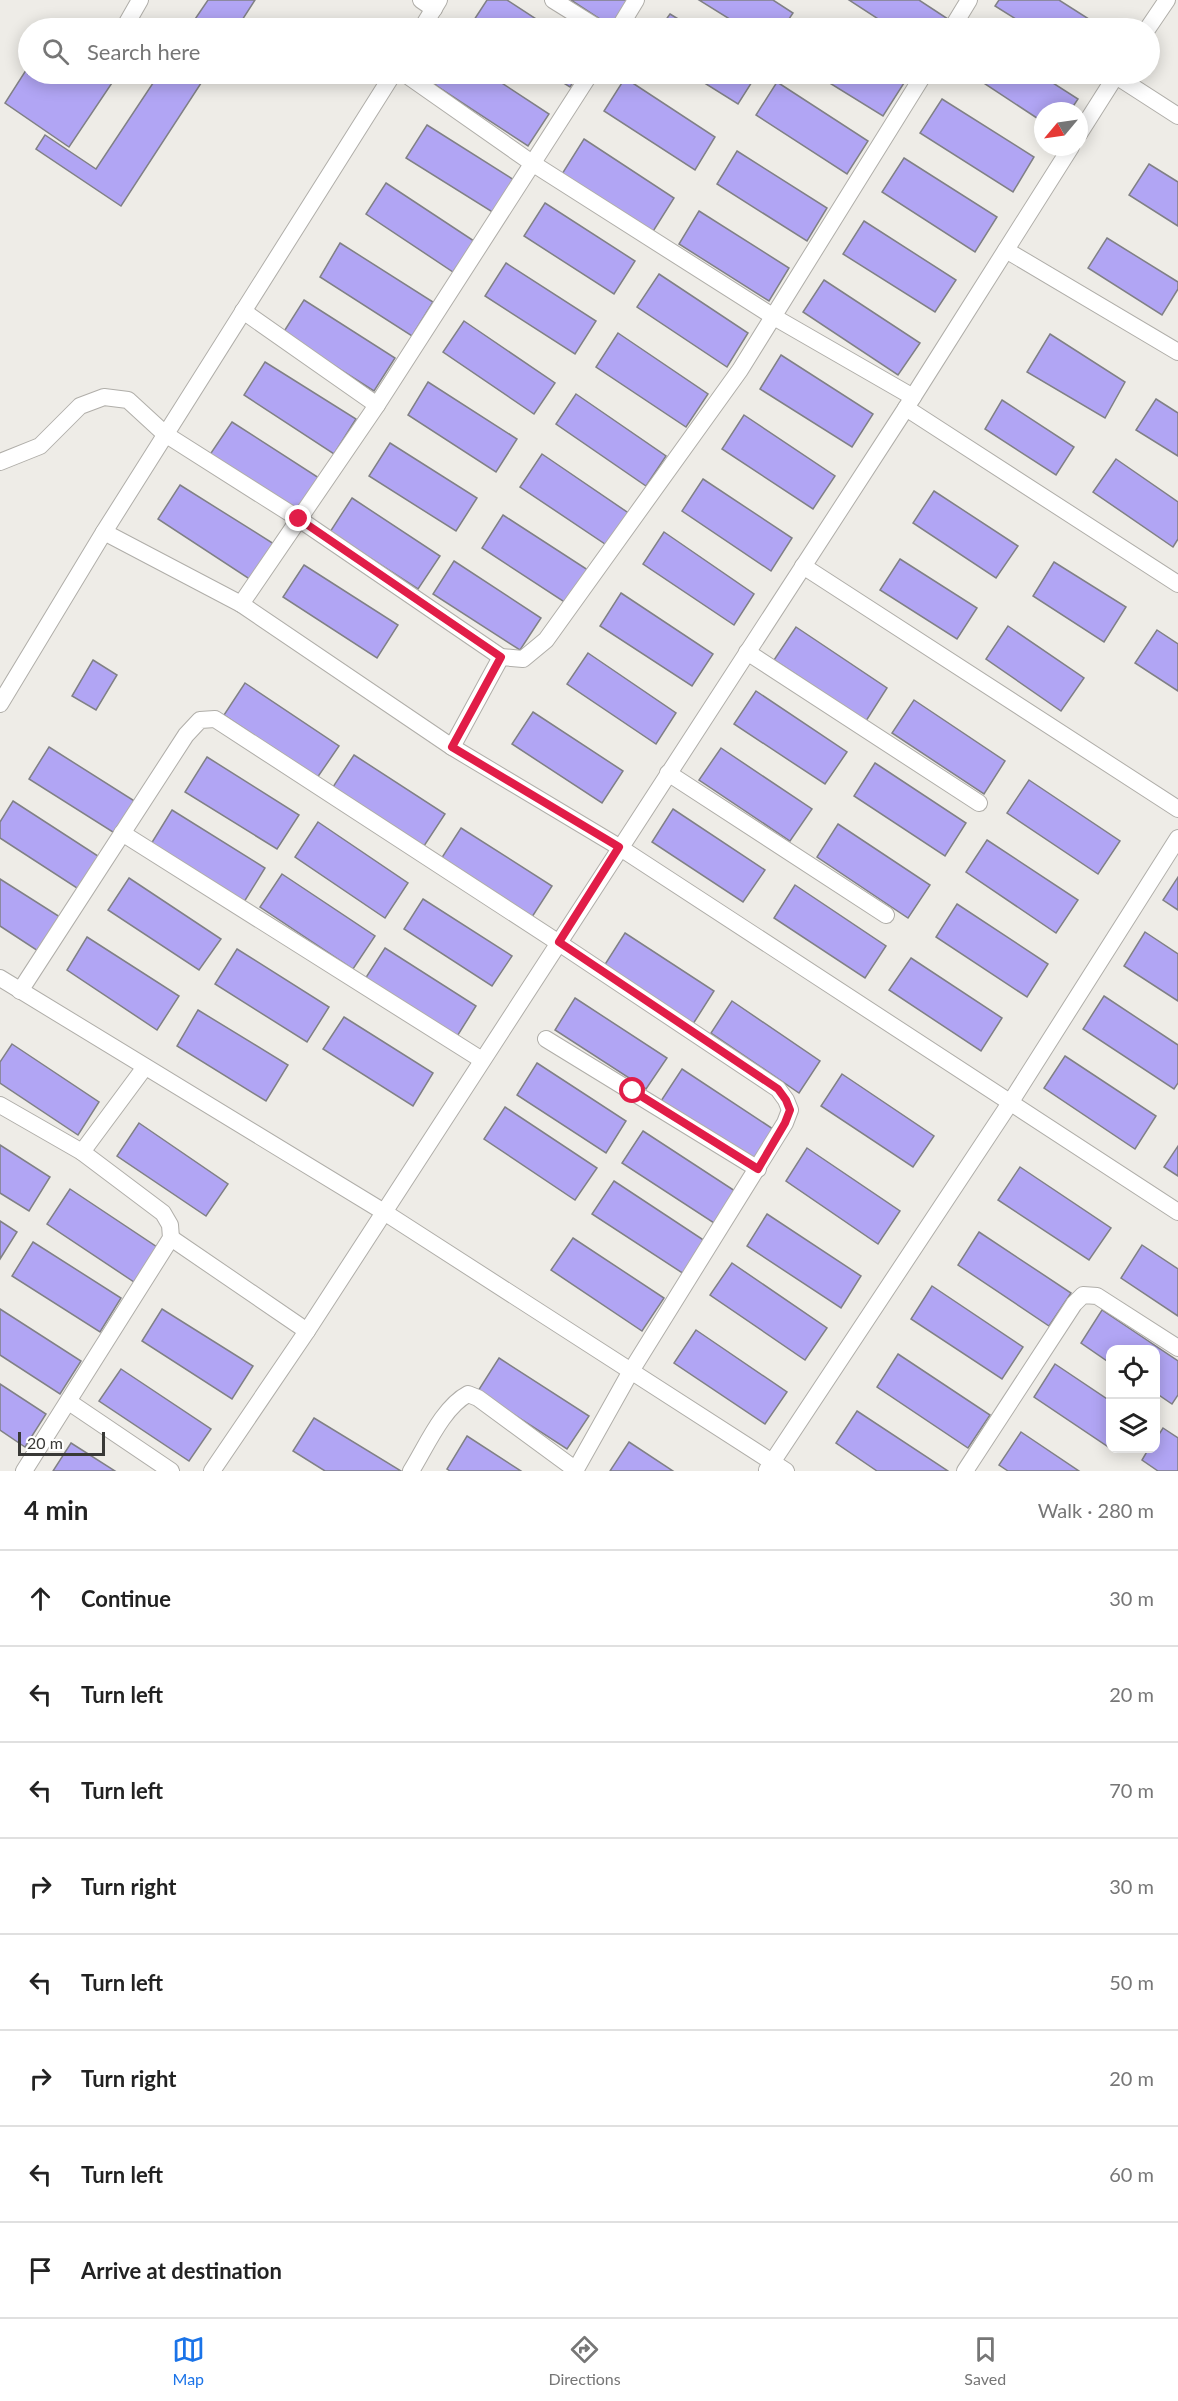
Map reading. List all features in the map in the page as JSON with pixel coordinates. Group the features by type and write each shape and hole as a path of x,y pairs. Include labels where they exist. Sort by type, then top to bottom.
{"lane":[{"path":"130,18 140,0"},
{"path":"553,0 582,18"},
{"path":"625,18 636,0"},
{"path":"958,18 969,0"},
{"path":"1155,18 1167,0"},
{"path":"426,18 431,3"},
{"path":"0,704 165,434 387,84"},
{"path":"419,84 532,163 910,402 1178,584"},
{"path":"241,604 377,405 583,84"},
{"path":"0,462 40,446 80,406 104,397 128,400 165,434 299,519 501,657 523,659 546,640 740,370 918,84"},
{"path":"1088,120 1110,84"},
{"path":"1130,84 1178,116"},
{"path":"212,1471 307,1331 619,847 910,402 1065,156"},
{"path":"1006,250 1178,352"},
{"path":"243,311 377,405"},
{"path":"104,532 241,604 452,747 619,847 1178,1212"},
{"path":"803,566 1178,809"},
{"path":"747,652 979,803"},
{"path":"452,747 501,657"},
{"path":"20,991 186,735 200,720 215,719 559,942 778,1089 790,1110 785,1123 631,1371 576,1471 478,1398 468,1394 460,1398 449,1410 411,1471"},
{"path":"668,773 886,915"},
{"path":"122,833 482,1060"},
{"path":"0,978 384,1212 631,1371 775,1468 1178,838"},
{"path":"546,1039 758,1169"},
{"path":"82,1152 145,1067"},
{"path":"0,1105 82,1152 163,1213 170,1225 171,1238 24,1471"},
{"path":"171,1238 307,1331"},
{"path":"965,1471 1074,1304 1083,1294 1097,1296 1178,1348"},
{"path":"69,1401 171,1471"}],"building":[{"path":"208,0 255,0 243,18 196,18"},
{"path":"487,0 507,0 535,18 475,18"},
{"path":"571,0 630,0 618,18 598,18"},
{"path":"699,0 773,0 793,13 790,18 728,18"},
{"path":"849,0 919,0 946,18 877,18"},
{"path":"999,0 1059,0 1087,18 1014,18 995,6"},
{"path":"18,83 111,84 69,147 5,103"},
{"path":"152,84 200,84 121,206 36,149 45,135 96,169"},
{"path":"503,84 549,114 528,146 435,85"},
{"path":"621,84 634,84 715,137 695,170 604,111"},
{"path":"706,84 751,84 738,104"},
{"path":"776,84 780,84 868,141 847,174 756,115"},
{"path":"831,84 903,84 883,116"},
{"path":"985,84 1055,84 1078,99 1076,102 1034,102 1034,116"},
{"path":"942,99 1034,157 1013,192 920,133"},
{"path":"427,125 514,180 494,213 406,158"},
{"path":"584,139 674,198 652,233 562,174"},
{"path":"737,151 827,208 807,241 717,184"},
{"path":"904,158 997,217 975,252 882,192"},
{"path":"1149,164 1178,182 1178,226 1129,195"},
{"path":"386,183 474,241 453,272 366,214"},
{"path":"545,203 635,261 614,294 524,236"},
{"path":"699,211 789,268 769,301 679,244"},
{"path":"864,221 956,280 935,312 843,254"},
{"path":"1107,238 1178,282 1178,289 1162,315 1088,268"},
{"path":"340,243 433,302 412,336 320,277"},
{"path":"506,263 596,321 575,354 485,296"},
{"path":"659,274 748,333 727,367 637,307"},
{"path":"824,280 920,343 898,375 803,312"},
{"path":"304,300 395,358 374,391 283,333"},
{"path":"464,321 555,383 534,414 443,352"},
{"path":"618,333 708,394 686,427 596,367"},
{"path":"1050,334 1125,382 1105,418 1027,372"},
{"path":"781,355 873,414 852,447 760,389"},
{"path":"265,362 356,419 334,454 244,395"},
{"path":"428,382 517,439 496,472 408,415"},
{"path":"576,394 666,456 646,486 556,424"},
{"path":"1156,399 1178,413 1178,456 1136,430"},
{"path":"1002,400 1074,447 1056,475 985,429"},
{"path":"744,415 835,476 813,509 722,449"},
{"path":"232,422 319,478 297,512 209,456"},
{"path":"390,443 477,498 456,531 369,476"},
{"path":"542,454 630,514 608,546 520,487"},
{"path":"1116,459 1178,502 1178,539 1173,547 1093,492"},
{"path":"703,479 792,538 771,571 682,511"},
{"path":"180,485 274,544 251,580 158,519"},
{"path":"934,491 1018,546 996,578 913,523"},
{"path":"352,498 440,556 418,589 330,532"},
{"path":"503,515 591,572 569,605 482,548"},
{"path":"664,532 754,594 734,625 643,564"},
{"path":"900,559 977,608 957,639 880,590"},
{"path":"454,561 541,618 520,650 433,594"},
{"path":"1054,562 1126,607 1104,642 1033,596"},
{"path":"304,565 398,625 377,658 283,597"},
{"path":"621,593 713,654 692,686 600,626"},
{"path":"1008,626 1084,678 1061,711 986,659"},
{"path":"796,627 887,688 866,721 774,660"},
{"path":"1157,630 1178,644 1178,691 1135,663"},
{"path":"588,653 676,713 656,744 567,684"},
{"path":"93,660 117,675 96,710 72,696"},
{"path":"245,683 339,746 317,778 224,715"},
{"path":"756,691 847,752 825,784 734,724"},
{"path":"914,700 1005,761 984,794 892,733"},
{"path":"533,712 623,771 602,803 512,744"},
{"path":"49,747 136,802 116,834 29,779"},
{"path":"721,748 812,809 790,841 699,780"},
{"path":"354,755 445,814 424,846 333,787"},
{"path":"207,757 299,815 277,849 185,792"},
{"path":"875,763 966,823 945,856 854,796"},
{"path":"1029,780 1120,841 1098,874 1007,813"},
{"path":"13,801 101,858 80,890 0,838 0,822"},
{"path":"673,809 765,870 743,902 652,842"},
{"path":"172,810 265,868 244,902 151,844"},
{"path":"318,822 408,883 385,918 295,857"},
{"path":"838,824 930,885 908,918 817,857"},
{"path":"461,828 552,886 532,917 441,859"},
{"path":"987,840 1078,900 1056,933 966,872"},
{"path":"282,874 375,936 353,969 260,907"},
{"path":"1178,877 1178,910 1163,900"},
{"path":"129,878 221,939 199,970 108,910"},
{"path":"0,879 60,917 38,951 0,926"},
{"path":"795,885 886,946 865,978 774,918"},
{"path":"423,899 512,956 492,986 404,929"},
{"path":"957,904 1048,964 1027,997 936,937"},
{"path":"1145,932 1178,954 1178,1001 1124,966"},
{"path":"625,933 714,991 693,1024 604,966"},
{"path":"87,937 179,996 157,1030 67,970"},
{"path":"385,948 476,1006 456,1038 365,979"},
{"path":"237,949 329,1007 307,1042 215,984"},
{"path":"911,958 1002,1018 981,1051 889,990"},
{"path":"1104,996 1178,1045 1178,1083 1174,1089 1083,1029"},
{"path":"575,998 667,1058 646,1089 555,1030"},
{"path":"732,1001 820,1061 799,1093 711,1033"},
{"path":"198,1010 288,1065 266,1101 177,1046"},
{"path":"344,1017 433,1073 413,1106 323,1049"},
{"path":"12,1044 99,1102 78,1135 0,1083 0,1062"},
{"path":"1065,1056 1156,1116 1135,1149 1044,1088"},
{"path":"537,1063 626,1121 606,1153 517,1095"},
{"path":"682,1069 773,1129 752,1162 661,1101"},
{"path":"842,1074 934,1136 913,1167 821,1106"},
{"path":"505,1107 597,1168 575,1200 484,1139"},
{"path":"139,1123 228,1184 206,1216 117,1156"},
{"path":"643,1131 735,1191 714,1223 622,1163"},
{"path":"0,1145 50,1177 29,1211 0,1193"},
{"path":"1178,1146 1178,1176 1164,1167"},
{"path":"807,1148 900,1211 878,1244 786,1181"},
{"path":"1020,1167 1111,1228 1089,1260 998,1200"},
{"path":"614,1181 705,1241 684,1274 592,1214"},
{"path":"70,1189 157,1247 134,1282 47,1224"},
{"path":"767,1214 861,1276 841,1308 747,1246"},
{"path":"0,1221 17,1232 0,1259"},
{"path":"979,1232 1071,1293 1049,1326 958,1265"},
{"path":"573,1238 664,1298 642,1331 551,1270"},
{"path":"33,1242 121,1298 100,1332 12,1276"},
{"path":"1142,1245 1178,1269 1178,1316 1121,1278"},
{"path":"732,1263 827,1328 805,1360 710,1295"},
{"path":"932,1286 1023,1347 1002,1379 911,1319"},
{"path":"0,1309 81,1361 60,1394 0,1355"},
{"path":"162,1309 253,1366 232,1399 142,1341"},
{"path":"1102,1310 1154,1345 1106,1345 1106,1360 1081,1343"},
{"path":"696,1330 787,1392 765,1424 674,1363"},
{"path":"1160,1349 1178,1361 1178,1395 1172,1404 1160,1396"},
{"path":"898,1354 990,1415 968,1448 877,1387"},
{"path":"499,1358 589,1416 567,1449 478,1391"},
{"path":"1055,1364 1106,1398 1106,1445 1034,1397"},
{"path":"121,1369 211,1429 189,1461 99,1401"},
{"path":"0,1384 46,1414 25,1447 0,1430"},
{"path":"857,1411 948,1471 877,1471 836,1443"},
{"path":"314,1418 401,1471 325,1471 293,1451"},
{"path":"1163,1428 1178,1438 1178,1471 1158,1471 1142,1460 1146,1453 1160,1453 1160,1433"},
{"path":"1021,1432 1079,1471 1008,1471 999,1465"},
{"path":"467,1436 521,1471 450,1471 447,1469"},
{"path":"629,1442 673,1471 610,1471"},
{"path":"71,1443 115,1471 53,1471"}],"route":[{"path":"299,519 501,657 452,747 619,847 559,942 778,1089 790,1110 785,1123 758,1169 633,1091"}]}
